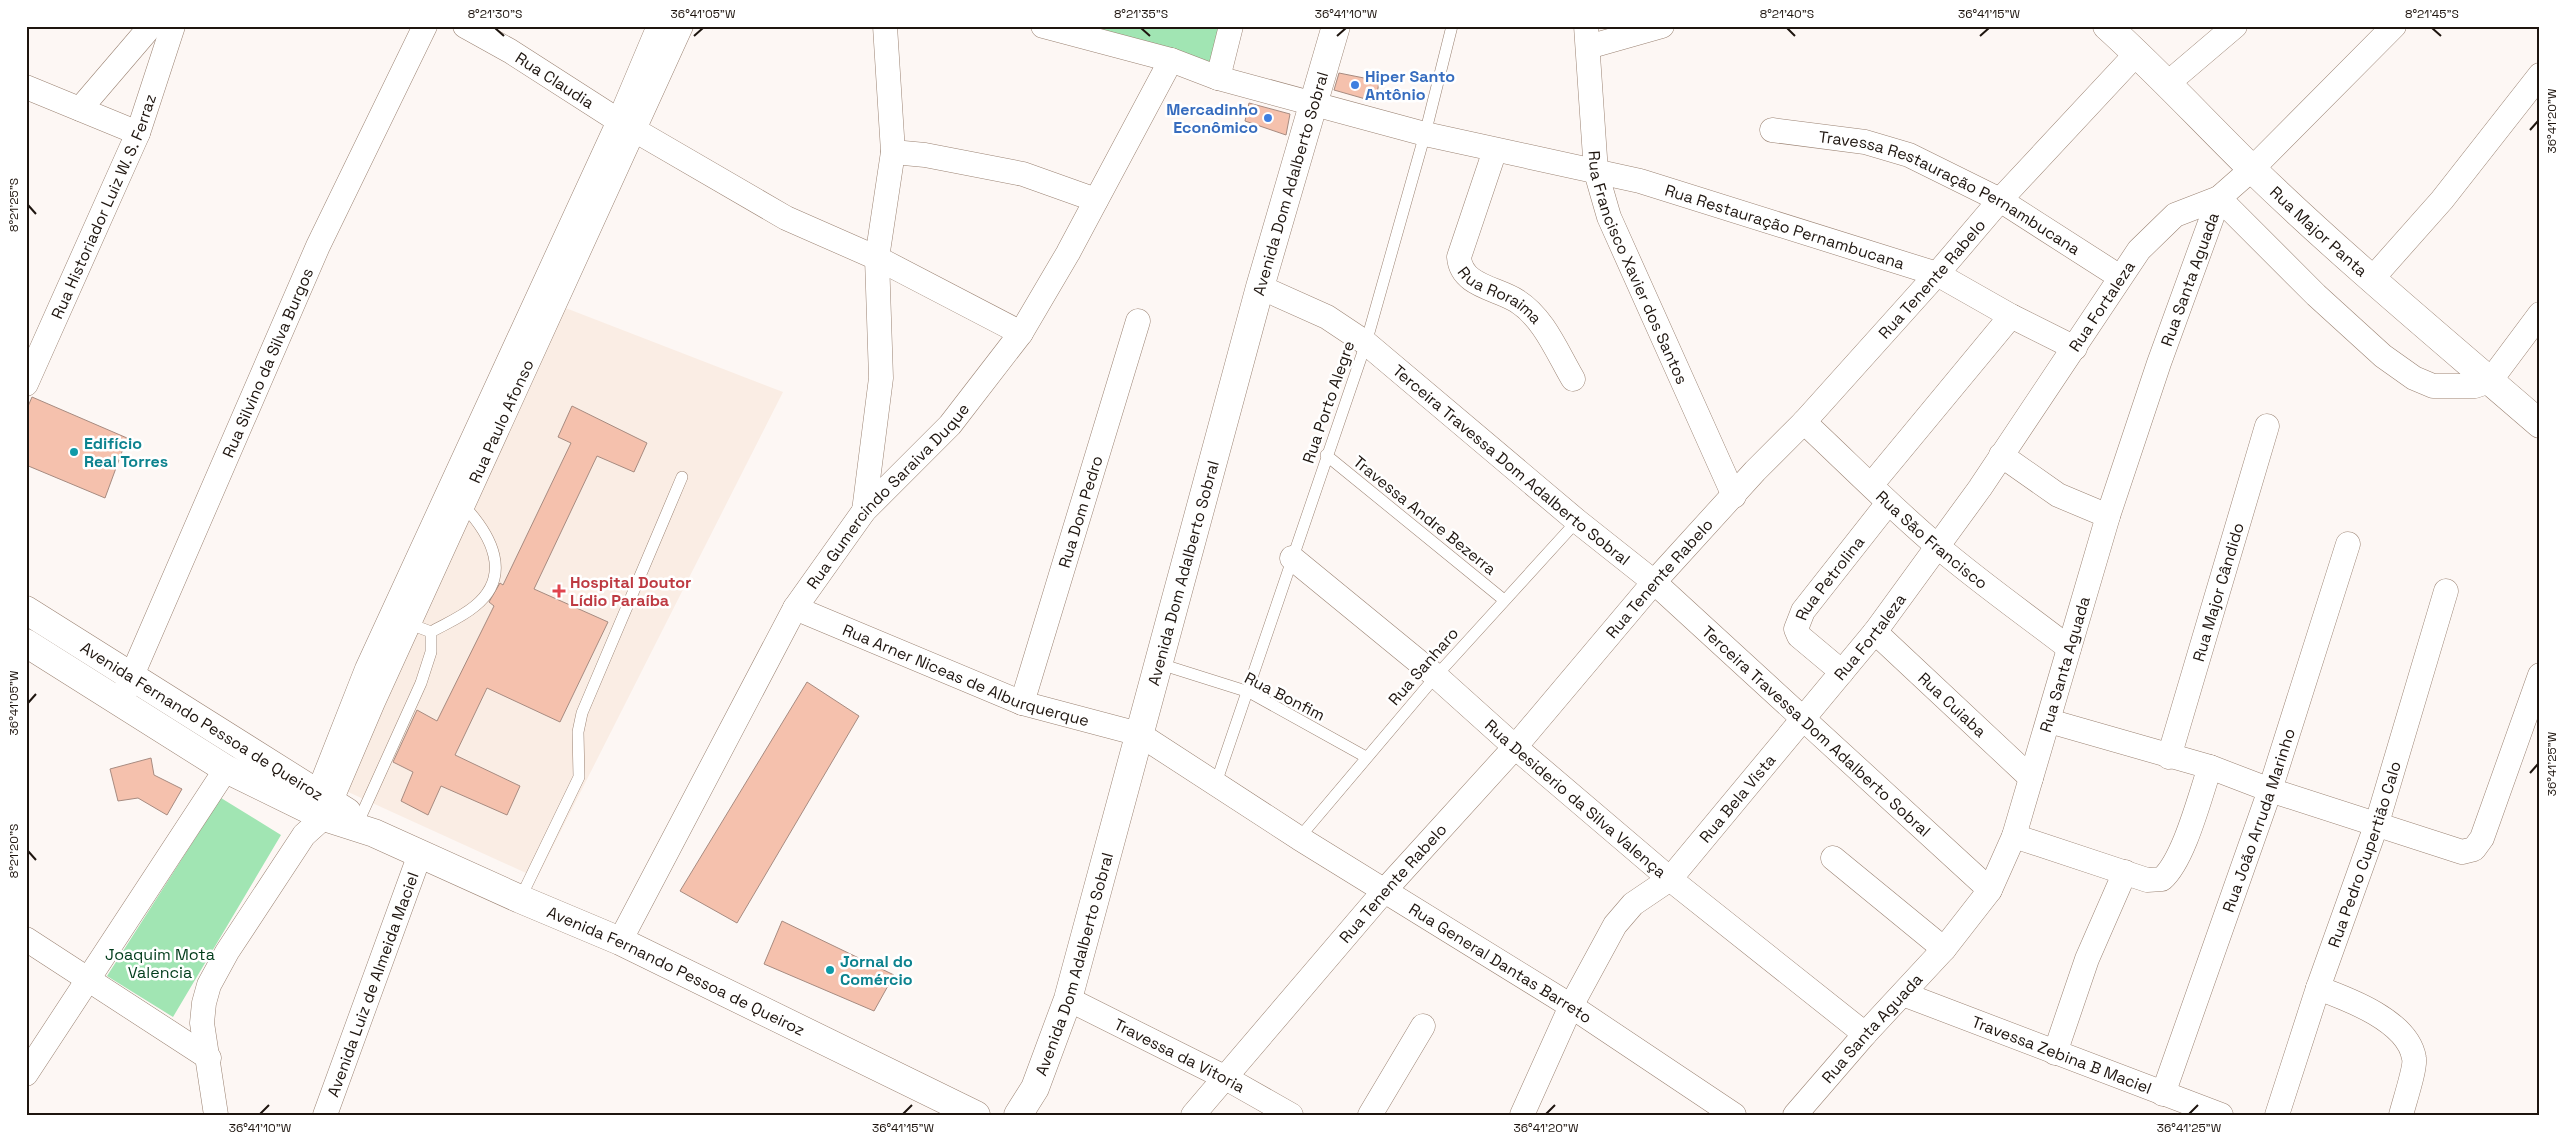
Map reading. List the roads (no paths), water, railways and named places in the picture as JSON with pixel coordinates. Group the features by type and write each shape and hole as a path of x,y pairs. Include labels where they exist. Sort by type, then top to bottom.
{"street":[{"path":"80,109 151,26"},
{"name":"Rua Historiador Luiz W. S. Ferraz","path":"26,384 138,133 173,26"},
{"name":"Rua Silvino da Silva Burgos","path":"120,703 318,246 425,26"},
{"name":"Rua Claudia","path":"465,26 510,51 626,126 786,218 877,258 1021,333"},
{"name":"Rua Paulo Afonso","path":"626,126 659,26"},
{"name":"Rua Paulo Afonso","path":"411,623 471,465 626,126 681,26"},
{"path":"864,511 881,378 877,258 893,152 885,26"},
{"path":"1043,26 1171,60 1218,78 1425,134 1596,172"},
{"path":"1218,78 1231,26"},
{"name":"Avenida Dom Adalberto Sobral","path":"1018,1115 1035,1088 1068,999 1260,287 1315,104 1336,26"},
{"path":"1587,37 1662,26"},
{"name":"Rua Major Panta","path":"2107,26 2137,53 2252,169 2371,280 2540,424"},
{"path":"2168,84 2235,26"},
{"name":"Rua Santa Aguada","path":"1795,1115 1865,1034 1944,949 1990,890 2014,836 2108,516 2159,362 2219,198 2252,169 2394,26"},
{"name":"Rua Francisco Xavier dos Santos","path":"1587,37 1596,172 1609,217 1734,496"},
{"name":"Rua Tenente Rabelo","path":"1193,1115 1385,890 1515,747 1654,582 1755,471 1804,422 1937,274 2000,200 2137,53"},
{"name":"Rua Gumercindo Saraiva Duque","path":"620,941 795,608 864,511 950,425 1021,333 1096,200 1171,60"},
{"path":"2371,280 2442,200 2540,74"},
{"path":"26,87 138,133"},
{"name":"Travessa Restauração Pernambucana","path":"1772,130 1860,141 1909,155 2000,200 2120,276"},
{"name":"Rua Roraima","path":"1495,150 1459,257 1462,271 1470,279 1514,299 1530,309 1573,379"},
{"path":"893,152 925,155 1023,174 1096,200"},
{"name":"Rua Restauração Pernambucana","path":"1596,172 1640,180 1937,274 2011,316 2075,348"},
{"path":"2219,198 2323,301 2383,356 2414,378 2433,386 2475,386 2490,381 2540,314"},
{"name":"Rua Fortaleza","path":"1804,718 1875,632 1938,547 2075,348 2120,276 2139,250 2175,215 2219,198"},
{"name":"Terceira Travessa Dom Adalberto Sobral","path":"1260,287 1327,317 1366,344 1654,582 1990,890"},
{"path":"1872,484 2011,316"},
{"name":"Rua Dom Pedro","path":"1022,703 1138,321"},
{"name":"Rua São Francisco","path":"1804,422 1872,484 1888,503 1938,547 2069,648"},
{"name":"Rua Major Cândido","path":"2169,757 2266,426"},
{"path":"2001,455 2058,495 2108,516"},
{"name":"Rua Paulo Afonso","path":"216,1115 209,1058 202,1022 209,985 227,952 318,811 373,702 464,506 471,465"},
{"name":"Rua Petrolina","path":"1842,672 1799,636 1796,629 1803,612 1888,503"},
{"name":"Rua João Arruda Marinho","path":"2163,1094 2270,790 2348,544"},
{"name":"Rua Desiderio da Silva Valença","path":"1292,558 1436,676 1515,747 1670,879 1865,1034"},
{"name":"Rua Pedro Cupertião Calo","path":"2277,1115 2318,988 2377,824 2446,591"},
{"name":"Rua Arner Niceas de Alburquerque","path":"795,608 1022,703 1139,734"},
{"name":"Avenida Fernando Pessoa de Queiroz","path":"26,610 132,676 318,811"},
{"name":"Rua Cuiaba","path":"1875,632 2031,778"},
{"name":"Avenida Fernando Pessoa de Queiroz","path":"26,644 226,769 318,811 363,827 520,899 620,941 976,1115"},
{"path":"2049,721 2169,757 2210,767 2270,790 2462,852 2474,849 2482,838 2540,675"},
{"name":"Rua Bela Vista","path":"1522,1115 1571,1006 1615,925 1634,904 1670,879 1804,718"},
{"name":"Rua General Dantas Barreto","path":"1139,734 1299,838 1571,1006 1734,1115"},
{"path":"2014,836 2147,880 2162,879 2173,867 2210,767"},
{"path":"26,1074 90,980 226,769"},
{"name":"Avenida Luiz de Almeida Maciel","path":"325,1115 420,854"},
{"path":"1834,858 1944,949"},
{"path":"2055,1053 2087,959 2125,872"},
{"path":"26,939 209,1058"},
{"path":"2318,988 2347,998 2381,1017 2401,1032 2415,1059 2401,1115"},
{"name":"Travessa Zebina B Maciel","path":"1903,994 2221,1115"},
{"name":"Travessa da Vitoria","path":"1068,999 1224,1077 1291,1115"},
{"path":"1370,1115 1423,1026"}],"lane":[{"name":"Rua Porto Alegre","path":"1216,783 1249,692 1326,455 1366,344 1425,134 1452,26"},
{"name":"Travessa Andre Bezerra","path":"1326,455 1504,600"},
{"path":"520,899 578,777 578,732 582,714 682,477"},
{"path":"363,827 421,683 430,652 411,623 475,606 489,590 497,570 494,551 478,521 464,506"},
{"name":"Rua Sanharo","path":"1299,838 1436,676 1577,520"},
{"name":"Rua Bonfim","path":"1158,663 1249,692 1366,757"}],"place":[{"name":"Hiper Santo Antônio","path":"1355,85"},
{"name":"Mercadinho Econômico","path":"1268,118"},
{"name":"Edifício Real Torres","path":"74,452"},
{"name":"Hospital Doutor Lídio Paraíba","path":"559,591"},
{"name":"Jornal do Comércio","path":"830,970"}],"park label":[{"name":"Joaquim Mota Valencia","path":"160,963"}]}
